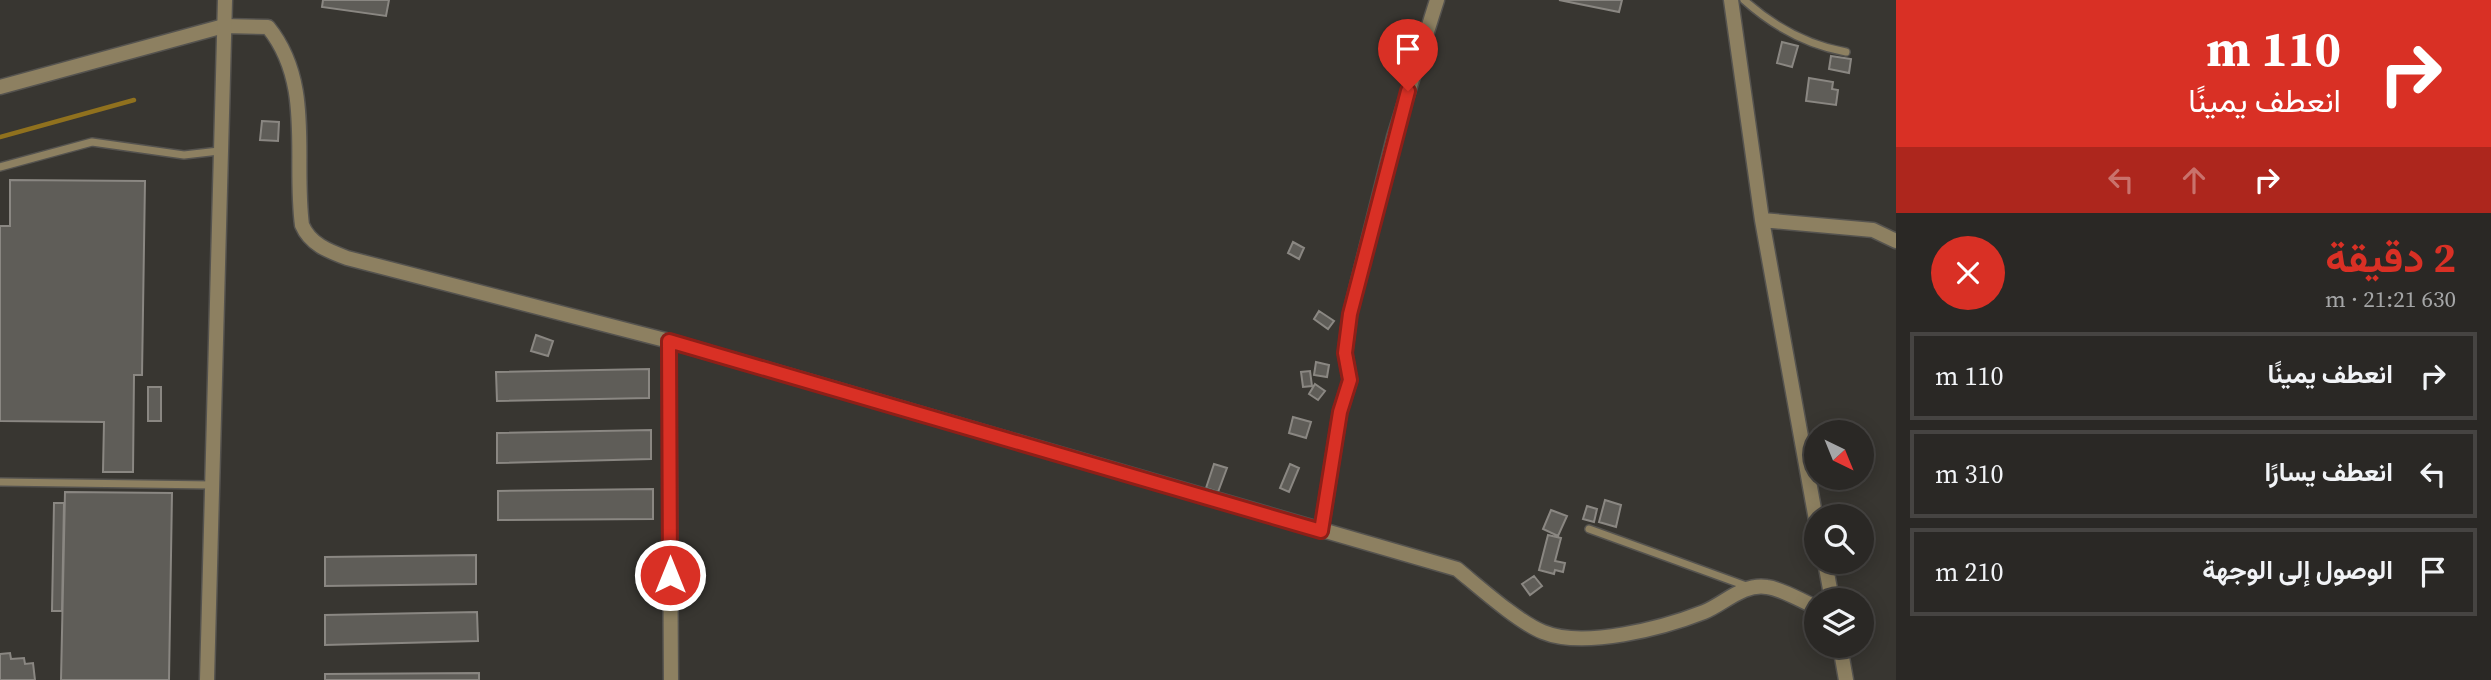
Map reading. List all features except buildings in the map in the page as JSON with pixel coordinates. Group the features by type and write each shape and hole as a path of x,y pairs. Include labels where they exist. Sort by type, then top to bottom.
{"street":[{"path":"207,680 225,0"},
{"path":"1321,531 1340,412 1350,380 1345,353 1350,314 1394,137 1437,0"},
{"path":"1731,0 1762,220 1813,504"},
{"path":"0,87 224,26 268,27 279,40 296,76 300,210 306,234 315,243 347,258 669,341 1457,569 1540,632 1564,639 1618,635 1680,620 1706,611 1750,588 1767,587 1804,602"},
{"path":"1762,220 1873,230 1896,241"},
{"path":"669,341 671,680"},
{"path":"1842,658 1846,680"}],"lane":[{"path":"1744,0 1770,20 1809,42 1846,52"},
{"path":"0,167 92,142 184,155 219,151"},
{"path":"0,482 212,485"},
{"path":"1589,529 1750,588"}],"waterway":[{"path":"0,137 134,100"}],"route":[{"path":"670,575 669,341 1321,531 1340,412 1350,380 1345,353 1350,314 1408,91"}]}
